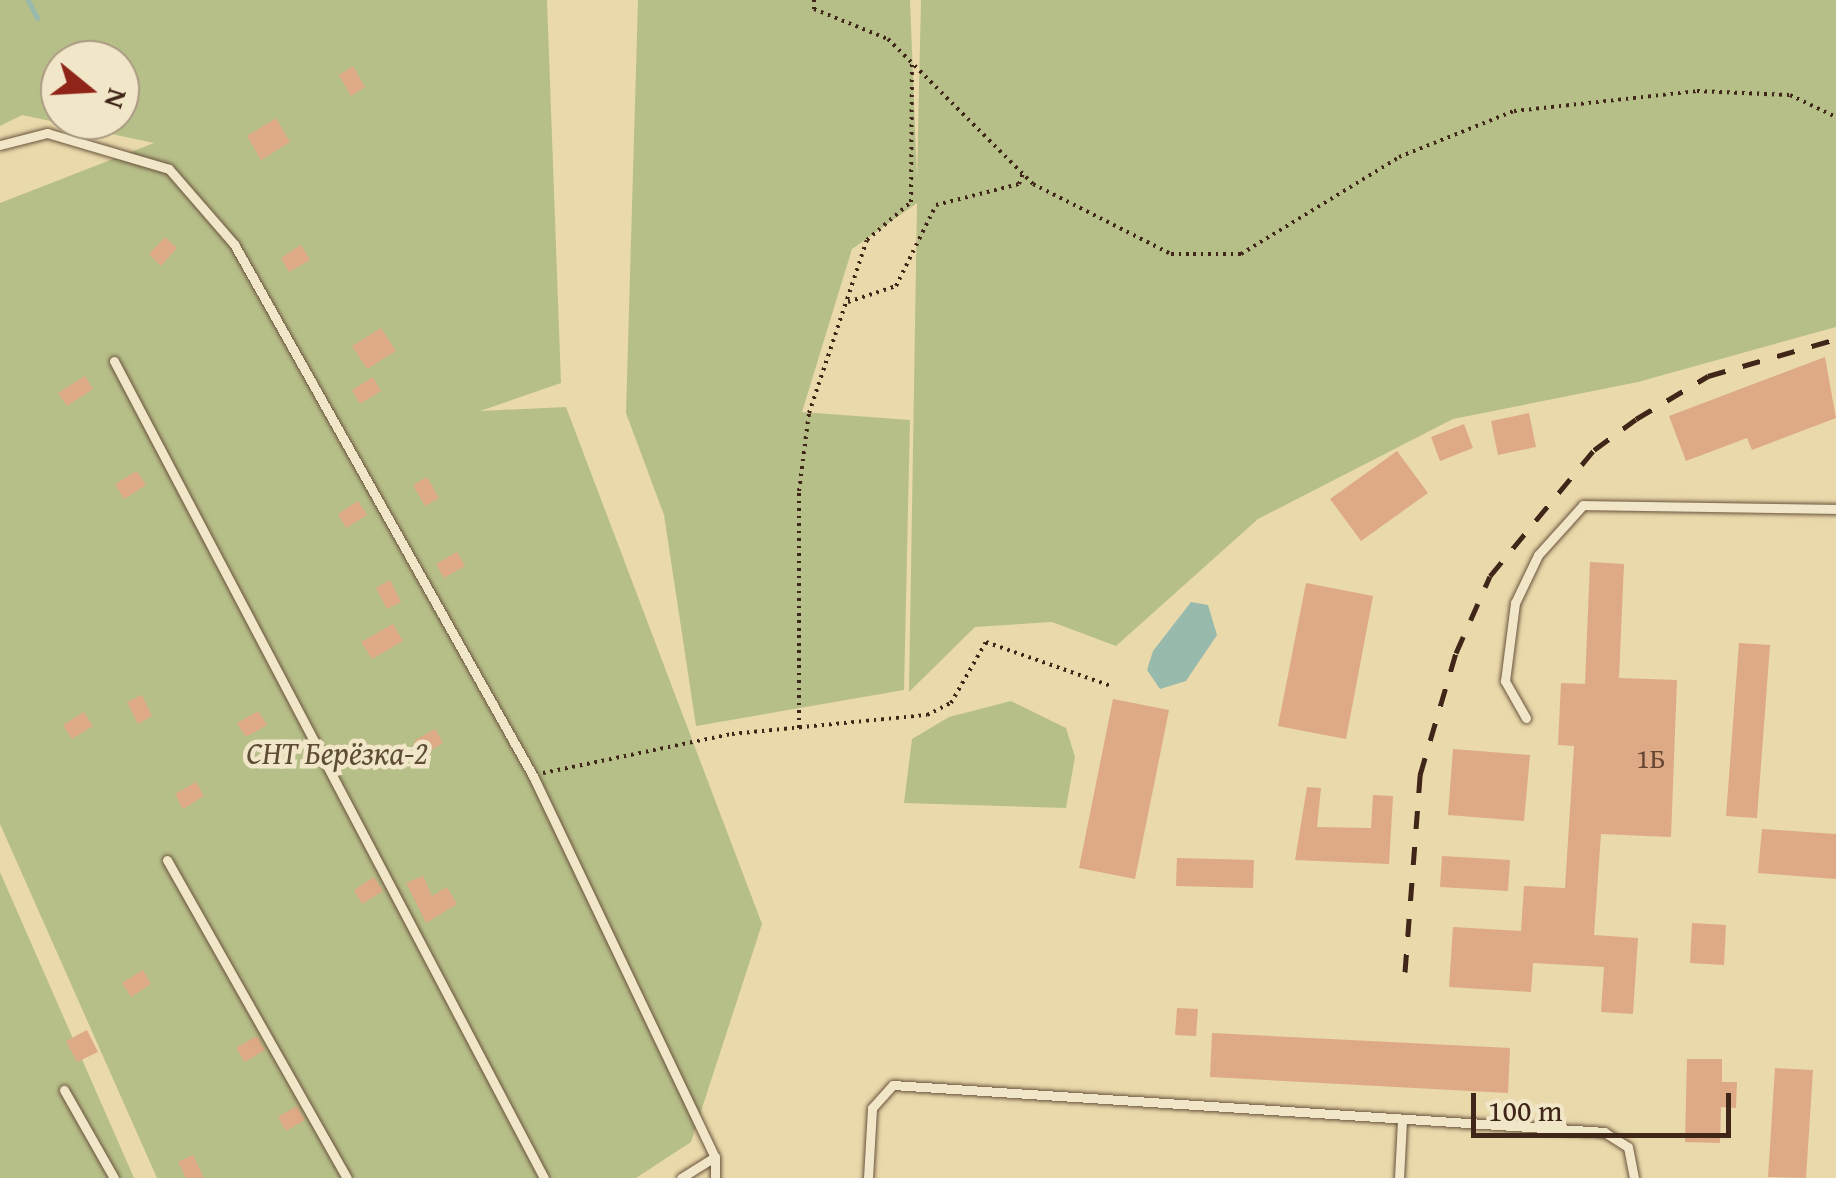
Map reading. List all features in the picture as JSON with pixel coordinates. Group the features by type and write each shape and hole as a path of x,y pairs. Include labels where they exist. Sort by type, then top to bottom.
{"lane":[{"path":"0,145 47,134 170,169 234,244 533,776 716,1157 715,1178"},
{"path":"114,361 544,1178"},
{"path":"1676,513 1693,505"},
{"path":"1526,718 1505,681 1506,646 1538,555 1583,506 1836,508"},
{"path":"167,860 347,1178"},
{"path":"868,1178 872,1108 894,1085 1604,1132 1628,1146 1634,1178"},
{"path":"64,1090 114,1178"},
{"path":"1399,1178 1402,1121"},
{"path":"681,1178 716,1157"}],"path":[{"path":"814,0 814,9 888,39 1022,173 1172,254 1242,254 1399,157 1514,111 1697,91 1790,95 1836,117"},
{"path":"799,728 799,491 809,413 867,240 911,202 912,60"},
{"path":"846,302 896,286 936,205 1019,184 1022,173"},
{"path":"533,776 594,757 928,714 950,703 978,650 996,640 1110,686"}],"green space":[{"name":"СНТ Берёзка-2","path":"0,0 547,0 561,383 480,411 566,407 762,924 691,1142 636,1178 157,1178 0,824 0,203 154,143 140,140 140,40 40,40 40,119 22,115 0,126"},
{"path":"638,0 910,0 917,178 921,0 1836,0 1836,327 1638,382 1453,419 1258,519 1116,646 1052,622 975,627 909,692 917,203 852,249 802,412 910,420 904,690 696,726 664,515 626,413"},
{"path":"1011,701 1066,728 1075,757 1066,808 904,803 912,739 949,717"},
{"path":"0,872 134,1178 0,1178"}],"shaded area":[{"path":"1191,602 1208,605 1217,635 1186,681 1160,689 1147,670 1153,651"}],"building":[{"path":"353,66 365,87 351,96 339,75"},
{"path":"276,118 290,142 261,160 247,136"},
{"path":"165,237 177,248 161,266 149,254"},
{"path":"301,245 310,260 289,272 281,258"},
{"path":"381,328 396,351 367,369 352,346"},
{"path":"1825,357 1836,418 1752,450 1747,438 1686,461 1669,416"},
{"path":"85,376 93,389 67,406 58,393"},
{"path":"373,377 381,391 360,404 352,390"},
{"path":"1529,413 1536,447 1498,455 1491,421"},
{"path":"1464,424 1473,448 1440,461 1431,437"},
{"path":"1397,451 1428,493 1361,541 1330,499"},
{"path":"137,471 146,485 124,499 115,484"},
{"path":"427,477 439,498 425,506 413,485"},
{"path":"358,501 367,515 346,528 338,514"},
{"path":"457,552 465,566 444,578 436,564"},
{"path":"1590,562 1624,564 1619,678 1677,680 1671,837 1601,834 1594,935 1638,938 1633,1014 1601,1012 1604,967 1533,963 1531,992 1449,987 1453,927 1521,931 1524,886 1565,888 1574,746 1558,745 1561,683 1585,684"},
{"path":"390,580 401,602 387,609 376,588"},
{"path":"1306,583 1373,596 1346,739 1278,726"},
{"path":"393,624 403,641 372,659 361,642"},
{"path":"1739,643 1770,645 1757,818 1726,816"},
{"path":"142,695 152,716 138,724 127,702"},
{"path":"1113,699 1169,710 1135,879 1079,868"},
{"path":"258,711 267,725 246,737 237,723"},
{"path":"84,712 93,726 72,739 63,725"},
{"path":"435,729 443,743 423,755 414,741"},
{"path":"1453,749 1530,755 1524,821 1448,815"},
{"path":"196,782 204,796 183,809 175,794"},
{"path":"1307,787 1321,788 1317,827 1371,828 1373,795 1393,796 1389,864 1295,860"},
{"path":"1762,829 1836,834 1836,879 1758,873"},
{"path":"1442,856 1510,860 1508,891 1440,887"},
{"path":"1177,858 1254,860 1253,888 1176,886"},
{"path":"423,876 432,896 447,887 457,904 426,923 406,883"},
{"path":"374,877 383,891 362,904 354,890"},
{"path":"1692,923 1726,925 1724,965 1690,963"},
{"path":"143,970 151,984 131,997 122,983"},
{"path":"1177,1008 1198,1009 1196,1036 1175,1035"},
{"path":"87,1030 98,1052 77,1062 66,1041"},
{"path":"1212,1033 1510,1048 1508,1093 1210,1077"},
{"path":"257,1036 265,1050 245,1062 236,1048"},
{"path":"1687,1059 1722,1059 1722,1082 1737,1082 1736,1108 1721,1107 1720,1143 1685,1142"},
{"path":"1775,1068 1813,1070 1806,1178 1768,1177"},
{"path":"297,1106 305,1120 286,1131 278,1117"},
{"path":"193,1155 204,1178 186,1178 178,1162"}],"waterway":[{"path":"28,0 37,18"}],"railway":[{"path":"1405,972 1420,775 1456,653 1490,576 1594,450 1636,419 1708,376 1836,339"}]}
